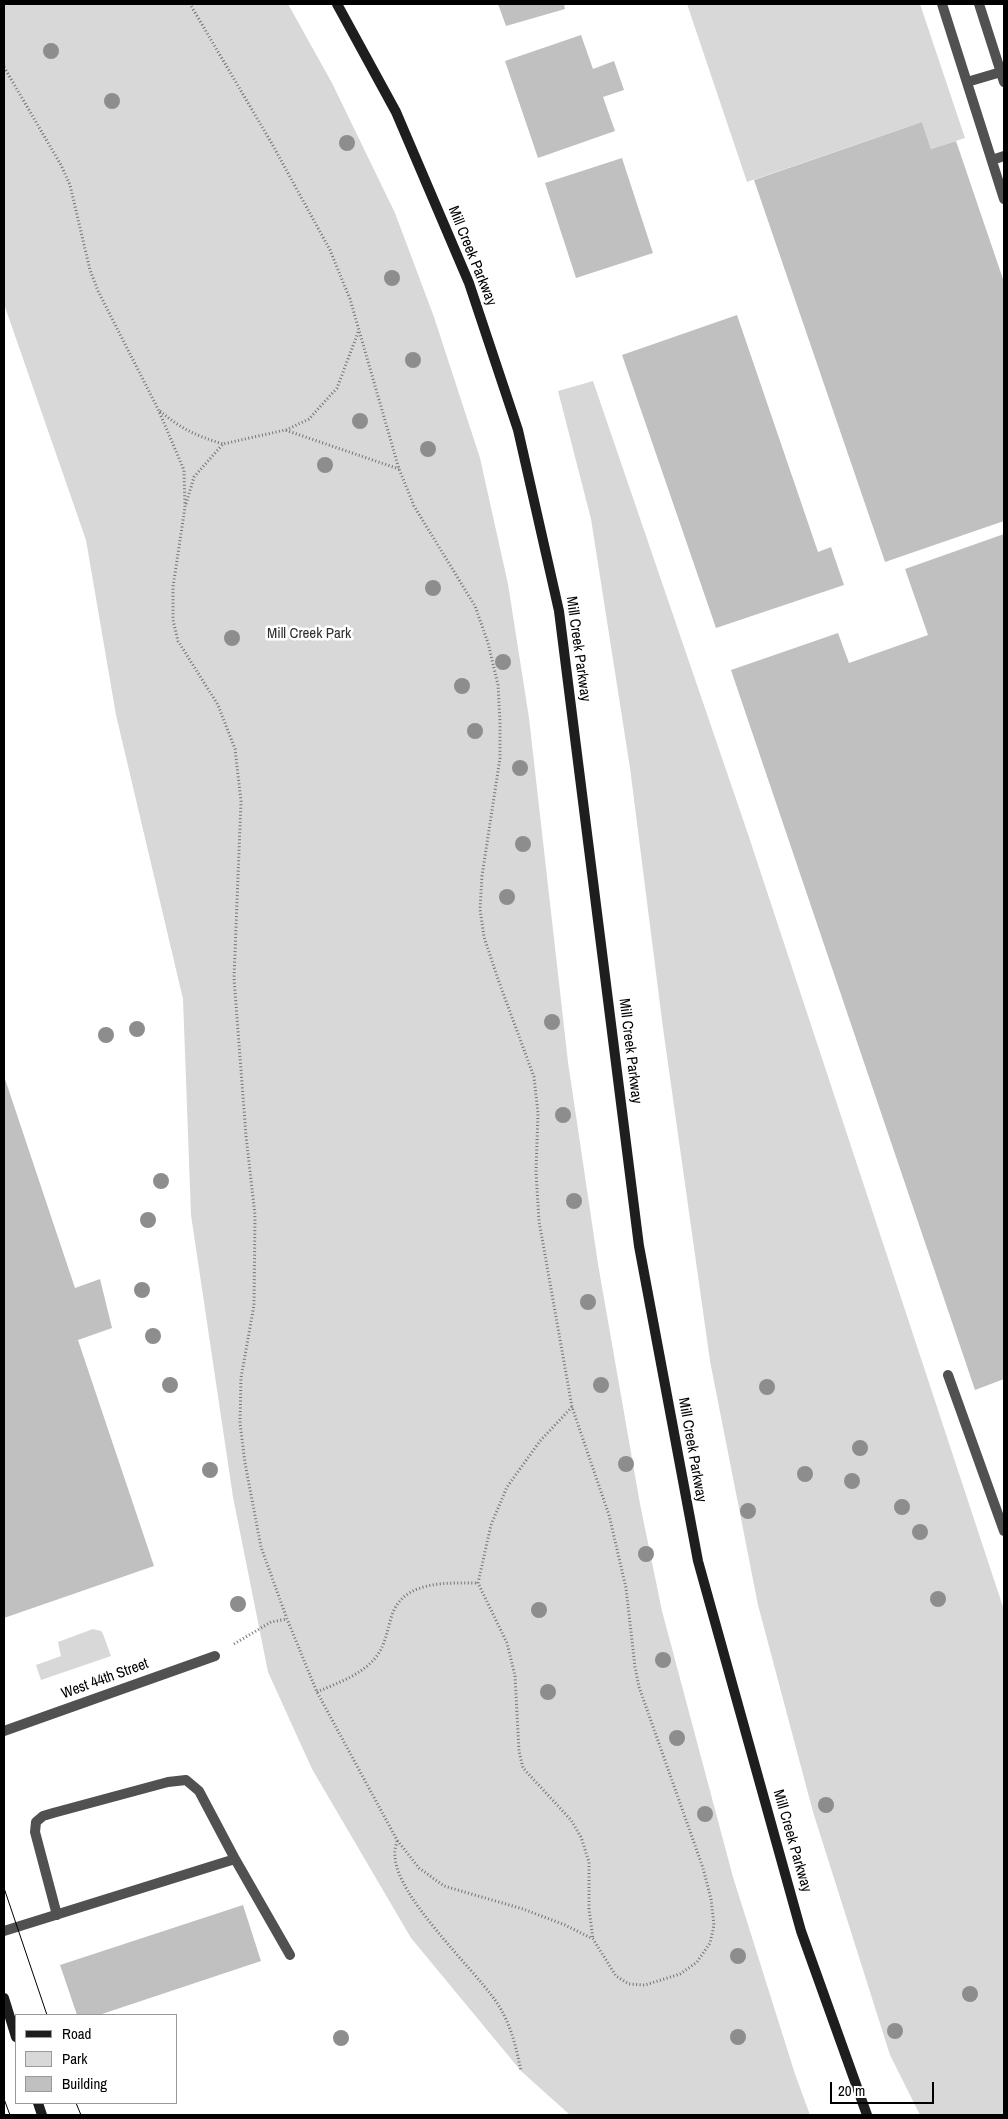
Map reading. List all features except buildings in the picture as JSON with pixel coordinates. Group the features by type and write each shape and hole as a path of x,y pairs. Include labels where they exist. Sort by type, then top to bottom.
{"main road":[{"name":"Mill Creek Parkway","path":"337,4 396,112 469,283 518,430 559,611 640,1246 698,1561 801,1931 867,2115"},
{"path":"4,1998 15,2034"}],"street":[{"path":"942,4 1004,198"},
{"path":"979,4 1004,82"},
{"path":"967,82 1001,72"},
{"path":"992,160 1004,156"},
{"path":"948,1375 1004,1531"},
{"name":"West 44th Street","path":"4,1731 215,1656"},
{"path":"57,1915 35,1832 36,1822 48,1814 168,1782 186,1780 199,1791 235,1859 290,1955"},
{"path":"4,1932 235,1859"}],"path":[{"path":"190,4 321,230 350,299 399,469 414,506 475,606 488,643 498,685 500,758 482,876 480,909 484,938 498,982 534,1077 538,1113 536,1172 539,1221 572,1407 609,1515 626,1588 634,1667 639,1687 703,1868 711,1900 714,1925 710,1943 697,1962 680,1974 645,1986 629,1984 616,1976 593,1939 589,1909 589,1862 587,1853 581,1837 570,1820 523,1768 519,1750 515,1676 507,1643 478,1583 491,1525 507,1487 540,1440 572,1407"},
{"path":"4,67 67,178 90,270 98,291 158,409 184,470 185,508"},
{"path":"158,409 176,425 196,436 223,444 285,430 308,419 336,388 359,330"},
{"path":"285,430 399,469"},
{"path":"223,444 194,477 185,508 173,587 173,620 178,641 218,705 225,721 235,750 241,801 234,978 240,1073 255,1225 254,1305 241,1378 240,1423 245,1463 261,1547 287,1619 317,1692 397,1840 419,1868 444,1886 523,1909 565,1925 593,1939"},
{"path":"317,1692 359,1672 374,1659 385,1642 392,1615 400,1599 426,1585 478,1583"},
{"path":"215,1656 271,1622 287,1619"},
{"path":"397,1840 394,1856 401,1879 428,1919 495,2000 507,2020 516,2045 521,2071"}],"green space":[{"name":"Mill Creek Park","path":"4,4 288,4 332,83 395,213 434,317 480,458 508,584 529,718 568,1062 598,1264 640,1504 662,1611 733,1877 795,2074 810,2115 570,2115 521,2071 411,1938 312,1769 268,1672 233,1497 191,1215 183,999 116,715 86,540 4,304"},
{"path":"687,4 920,4 965,138 931,149 922,122 747,182"},
{"path":"593,381 748,834 1004,1610 1004,2115 920,2115 890,2055 813,1812 758,1605 710,1361 663,1028 630,768 591,519 558,391"},
{"path":"93,1629 101,1631 103,1634 111,1656 41,1680 36,1665 61,1656 58,1642"}],"tram line":[{"path":"4,1888 47,2014"},
{"path":"4,2099 10,2115"},
{"path":"76,2104 81,2115"}]}
